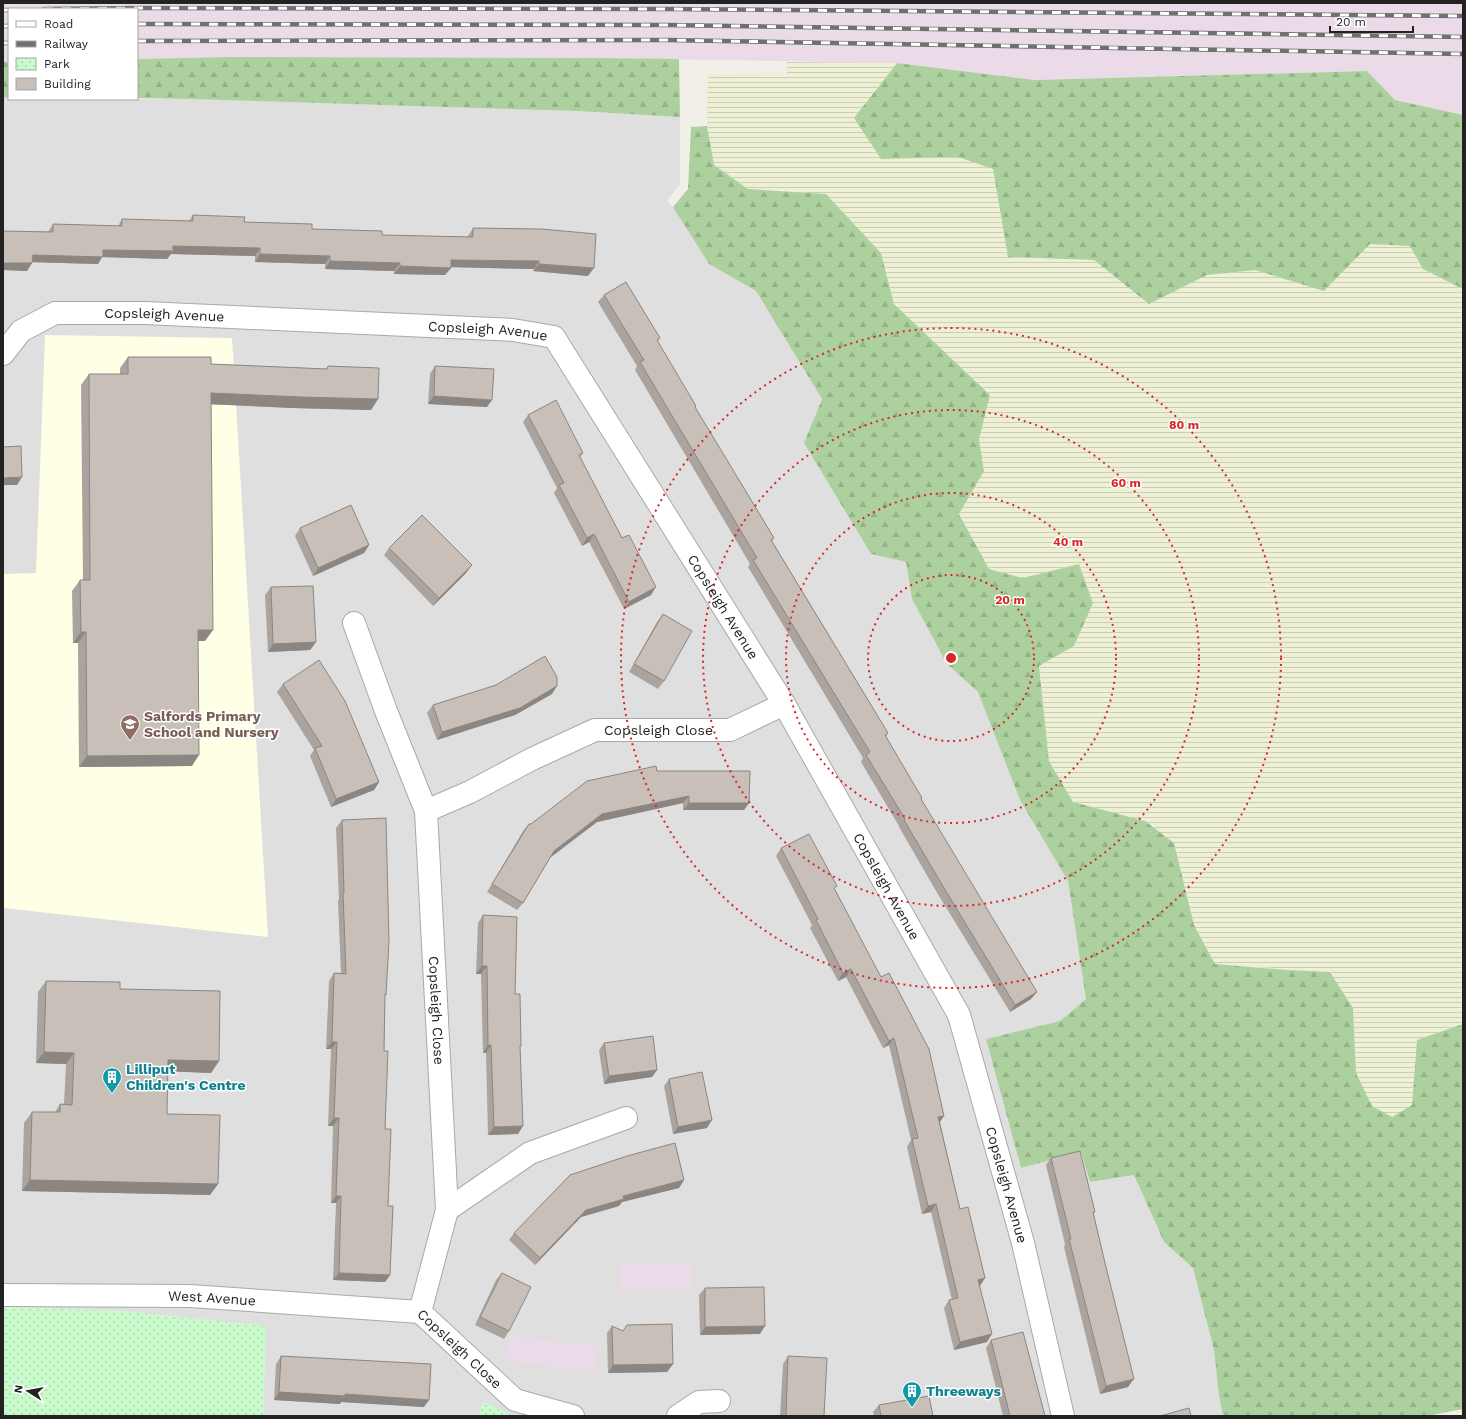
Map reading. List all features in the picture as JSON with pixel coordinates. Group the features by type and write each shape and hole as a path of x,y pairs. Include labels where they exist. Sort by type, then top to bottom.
{"street":[{"name":"Copsleigh Avenue","path":"3,354 21,330 55,312 145,313 506,330 554,337 784,704 959,1015 1023,1243 1063,1416"},
{"name":"Copsleigh Close","path":"354,623 386,711 426,811 447,1210 420,1312 515,1400 573,1416"},
{"name":"Copsleigh Close","path":"426,811 470,792 532,759 595,730 730,730 784,704"},
{"path":"447,1210 530,1153 626,1118"},
{"name":"West Avenue","path":"3,1295 190,1296 420,1312"},
{"path":"678,1416 699,1402 719,1401"}],"shaded area":[{"path":"3,3 1463,3 1463,115 1395,100 1367,71 1035,80 897,63 600,58 229,57 138,59 138,8 8,8 8,62 3,62"},
{"path":"787,62 897,63 854,118 881,159 958,157 993,169 1008,257 1094,260 1149,304 1207,275 1255,270 1324,291 1370,244 1410,246 1423,269 1463,289 1463,1024 1417,1040 1412,1105 1392,1118 1372,1106 1356,1073 1353,1008 1330,972 1215,964 1194,925 1174,843 1145,821 1073,802 1049,761 1039,666 1074,646 1093,603 1079,564 1023,578 989,569 959,513 984,471 979,439 990,395 894,304 881,253 826,194 748,189 714,165 707,126 708,74 787,73"},
{"path":"8,97 8,100 187,99 577,111 680,117 680,184 667,201 673,207 709,264 756,291 822,399 804,443 871,554 906,562 912,599 947,664 978,692 1020,800 1068,881 1086,999 1060,1021 986,1039 1021,1168 1081,1152 1090,1182 1134,1175 1164,1242 1193,1268 1214,1350 1219,1396 1223,1416 514,1416 483,1402 479,1416 263,1416 266,1326 121,1311 3,1307 3,98"},
{"name":"Salfords Primary School and Nursery","path":"45,335 232,338 268,937 3,908 3,574 36,573"},
{"path":"620,1263 691,1264 691,1290 619,1289"},
{"path":"509,1336 598,1346 595,1371 506,1361"}],"green space":[{"path":"229,57 679,59 680,117 577,111 138,98 138,59"},
{"path":"3,62 8,62 8,97 3,98"},
{"path":"897,63 1035,80 1367,71 1395,100 1463,115 1463,289 1423,269 1410,246 1370,244 1324,291 1255,270 1207,275 1149,304 1094,260 1008,257 993,169 958,157 881,159 854,118"},
{"path":"707,126 714,165 748,189 826,194 881,253 894,304 990,395 979,439 984,471 959,514 989,569 1023,578 1079,564 1093,603 1074,646 1039,666 1049,761 1073,802 1145,821 1174,843 1194,925 1215,964 1330,972 1353,1008 1356,1073 1372,1106 1392,1117 1412,1105 1417,1040 1463,1024 1463,1409 1427,1416 1223,1416 1219,1396 1214,1350 1193,1268 1164,1242 1134,1175 1090,1182 1081,1152 1021,1168 986,1039 1060,1021 1086,999 1068,881 1020,800 978,692 947,664 912,599 906,562 871,554 804,443 822,399 756,291 709,264 673,207 688,189 691,127"},
{"path":"3,1307 121,1311 266,1326 263,1416 3,1416"},
{"path":"483,1402 514,1416 479,1416"}],"building":[{"path":"193,215 245,217 244,222 312,224 312,229 382,231 382,235 473,237 473,228 542,229 596,234 594,268 539,264 539,261 451,260 451,268 400,266 400,263 330,261 330,256 260,254 260,248 173,246 173,251 103,250 103,257 33,255 32,263 3,263 3,231 53,232 53,224 122,226 122,219 193,221"},
{"path":"626,282 660,338 657,340 696,406 695,407 774,538 771,540 888,733 885,735 922,798 921,799 1037,992 1015,1005 866,755 870,752 753,560 757,558 640,362 644,360 604,295"},
{"path":"128,357 211,357 211,364 327,369 328,366 379,368 378,399 211,393 213,630 198,630 199,755 87,756 86,632 81,632 80,580 90,580 89,374 128,374"},
{"path":"435,366 494,369 492,400 434,396"},
{"path":"556,400 583,453 579,455 622,538 629,535 656,587 629,602 594,534 587,538 559,485 564,483 528,415"},
{"path":"21,446 22,477 3,478 3,447"},
{"path":"351,505 369,545 318,568 300,528"},
{"path":"422,515 472,565 439,598 389,548"},
{"path":"313,586 316,642 273,644 271,587"},
{"path":"663,614 692,631 664,681 634,664"},
{"path":"545,656 557,677 557,686 520,708 442,732 433,705 496,685"},
{"path":"319,660 345,701 379,782 336,799 315,748 322,746 283,684"},
{"path":"656,766 657,771 750,771 749,803 689,803 689,796 602,814 554,851 523,903 492,884 529,824 587,781"},
{"path":"386,818 389,941 386,995 385,994 384,1051 388,1051 385,1129 391,1129 388,1206 393,1206 390,1275 339,1273 341,1196 336,1196 339,1118 334,1118 337,1042 332,1042 334,973 346,974 342,820"},
{"path":"809,834 837,886 834,888 881,977 889,973 929,1049 944,1116 938,1117 960,1209 968,1207 985,1278 978,1280 992,1334 960,1342 949,1300 958,1298 936,1204 928,1206 912,1139 918,1138 894,1038 889,1041 851,969 843,973 816,920 818,919 781,848"},
{"path":"483,915 517,917 515,994 520,994 523,1126 494,1127 491,1045 488,1045 487,966 482,966"},
{"name":"Lilliput Children's Centre","path":"46,981 120,982 120,989 220,991 219,1061 168,1060 167,1114 220,1115 218,1184 30,1180 32,1112 60,1112 60,1104 72,1105 74,1053 44,1052"},
{"path":"653,1036 657,1070 609,1076 604,1043"},
{"path":"702,1072 712,1120 678,1127 669,1079"},
{"path":"675,1143 684,1180 623,1196 624,1199 586,1210 540,1258 514,1233 570,1175 627,1156"},
{"path":"1080,1151 1095,1212 1093,1212 1105,1263 1134,1379 1106,1386 1069,1239 1071,1239 1051,1158"},
{"path":"502,1273 531,1287 509,1331 480,1317"},
{"path":"764,1287 765,1326 705,1327 705,1288"},
{"path":"672,1324 673,1364 613,1365 612,1326 623,1331 627,1325"},
{"path":"1023,1332 1045,1416 1010,1416 991,1340"},
{"path":"281,1356 431,1364 429,1400 345,1394 345,1396 279,1392"},
{"path":"788,1356 827,1358 824,1416 786,1416"},
{"path":"929,1396 933,1416 881,1416 879,1405"},
{"path":"1189,1408 1191,1416 1160,1416"}],"railway":[{"path":"138,8 668,9 1463,16"},
{"path":"3,10 8,10"},
{"path":"138,24 667,25 1463,37"},
{"path":"3,26 8,26"},
{"path":"138,41 667,40 1463,54"},
{"path":"3,43 8,43"}],"place":[{"name":"Salfords Primary School and Nursery","path":"130,741"},
{"name":"Lilliput Children's Centre","path":"112,1094"},
{"name":"Threeways","path":"912,1408"}]}
